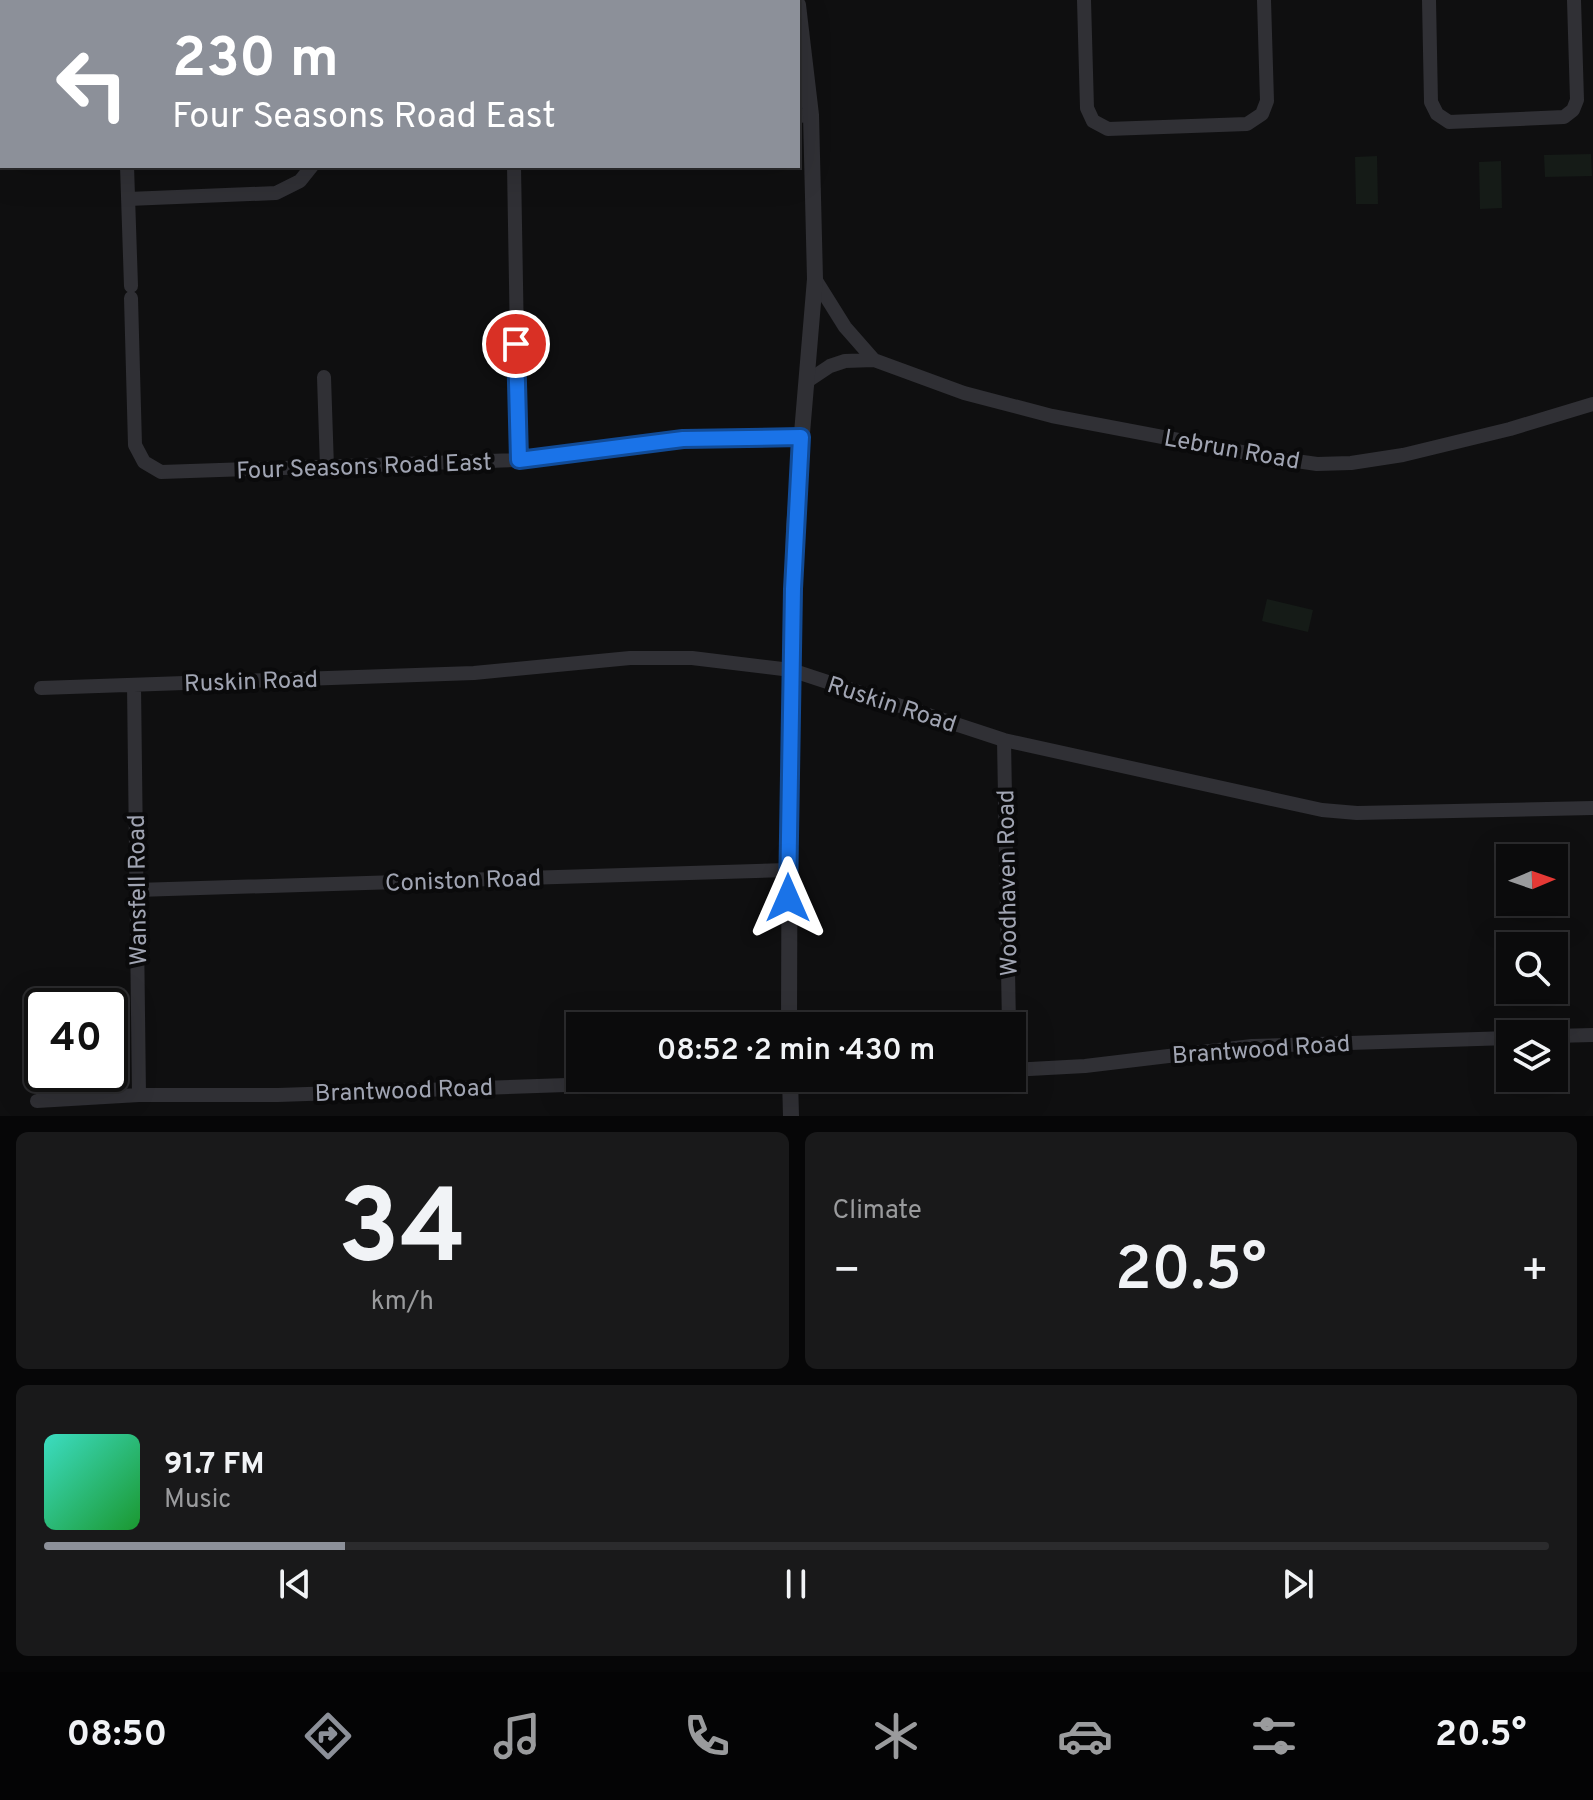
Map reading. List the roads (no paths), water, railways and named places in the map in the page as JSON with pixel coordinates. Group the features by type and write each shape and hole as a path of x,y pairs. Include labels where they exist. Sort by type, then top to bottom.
{"street":[{"path":"1084,0 1087,108 1093,121 1108,129 1247,124 1262,114 1267,101 1264,0"},
{"path":"1429,0 1431,102 1437,114 1449,122 1564,117 1573,110 1577,100 1574,0"},
{"path":"789,1012 788,870 794,528 815,279 800,40"},
{"name":"Four Seasons Road East","path":"127,168 135,445 151,468 169,473 519,460 683,439 801,437"},
{"path":"128,199 276,193 300,181 310,168"},
{"path":"514,168 519,460"},
{"name":"Lebrun Road","path":"815,279 845,327 874,360"},
{"name":"Lebrun Road","path":"806,382 817,373 845,361 874,360 964,393 1052,416 1317,464 1363,462 1403,455 1489,435 1593,404"},
{"path":"324,377 327,468"},
{"name":"Ruskin Road","path":"41,688 474,673 630,658 692,658 791,670 1004,740 1322,810 1357,813 1593,808"},
{"name":"Wansfell Road","path":"134,685 139,1095"},
{"name":"Woodhaven Road","path":"1004,740 1009,1012"},
{"name":"Coniston Road","path":"137,890 788,870"},
{"path":"1568,1036 1593,1035"},
{"name":"Brantwood Road","path":"1026,1069 1085,1066 1252,1046 1496,1038"},
{"name":"Brantwood Road","path":"37,1101 139,1095 278,1095 566,1085"},
{"path":"790,1092 791,1116"}]}
